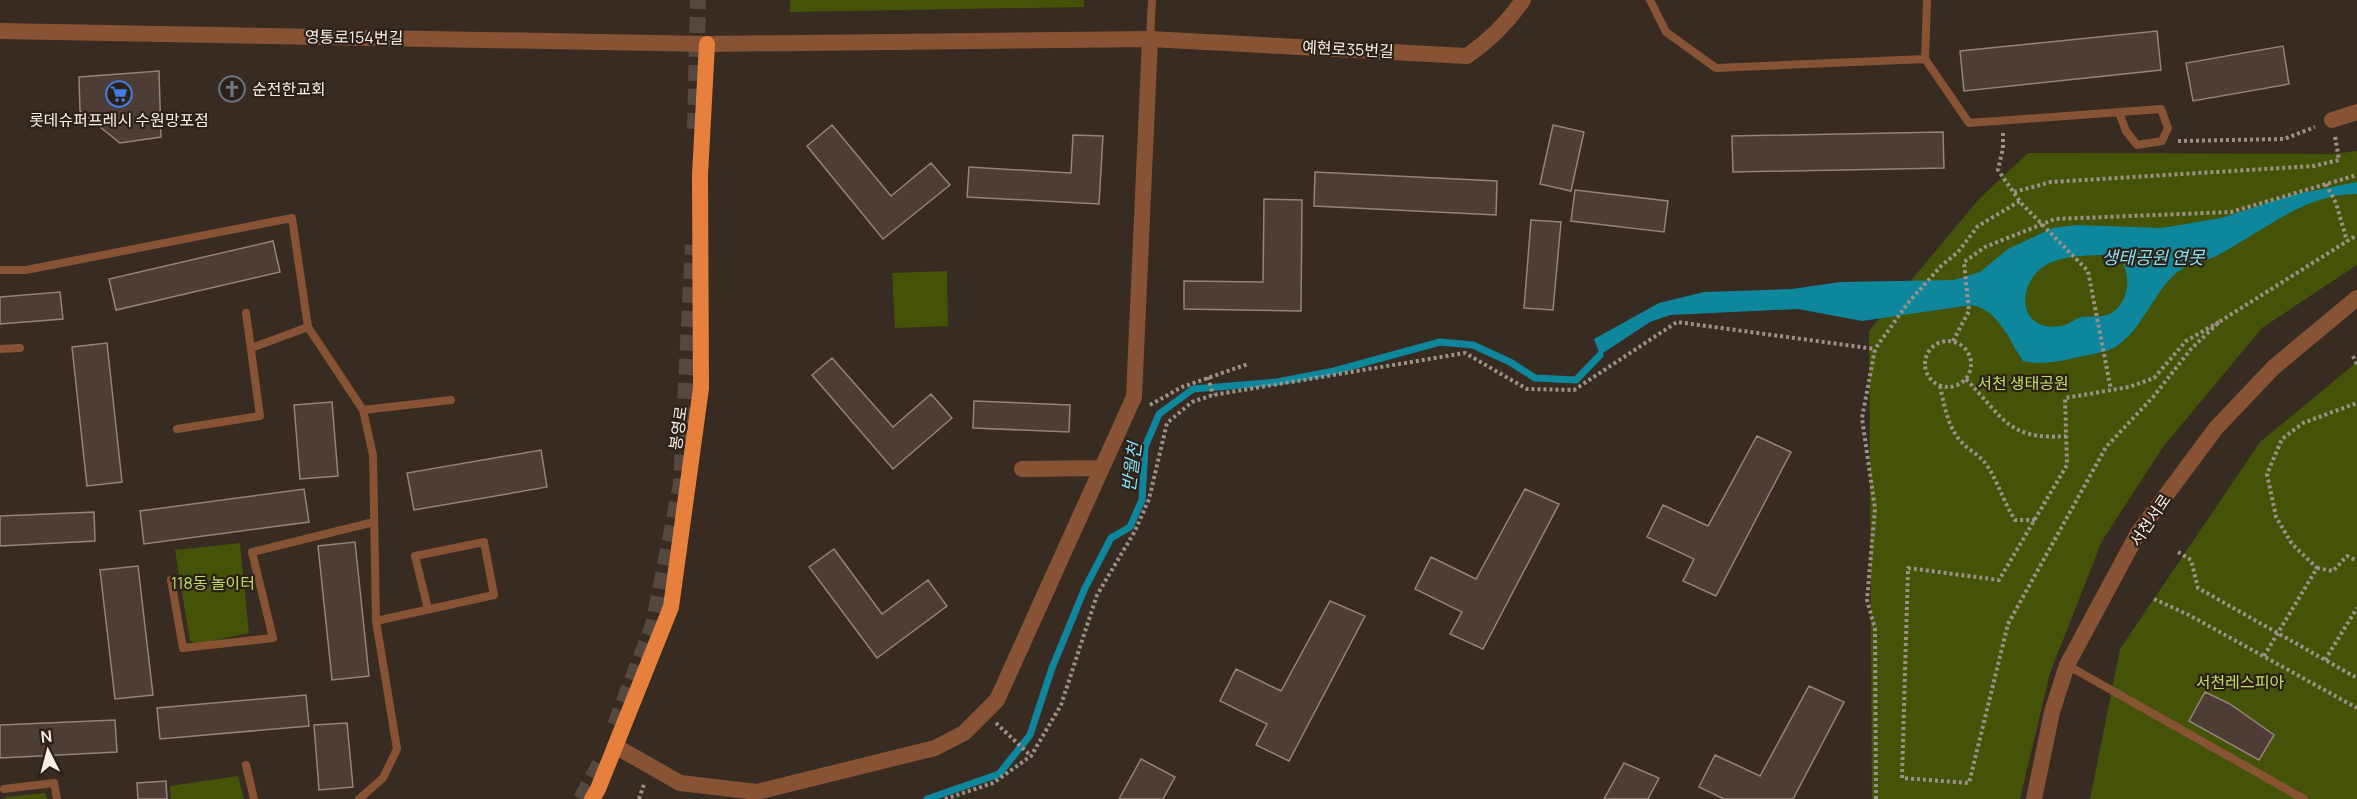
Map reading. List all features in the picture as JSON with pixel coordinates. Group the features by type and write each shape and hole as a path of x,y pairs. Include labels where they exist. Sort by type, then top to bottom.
{"highway":[{"name":"봉영로","path":"592,799 671,607 700,399 700,175 707,44"}],"street":[{"name":"예현로35번길","path":"707,44 1150,39 1467,56 1485,44 1511,18 1523,0"},
{"name":"영통로154번길","path":"0,31 707,44"},
{"path":"615,746 680,783 757,792 935,748 964,733 997,700 1134,397 1150,39"},
{"path":"2332,120 2357,112"},
{"name":"서천서로","path":"2034,799 2052,712 2067,665 2138,533 2216,428 2274,367 2357,298"},
{"path":"1022,469 1101,468"}],"lane":[{"path":"1150,39 1152,0"},
{"path":"1650,0 1666,32 1716,68 1925,59"},
{"path":"1927,0 1925,59 1969,123 2002,120 2161,109 2168,128 2162,141 2137,145 2126,131 2119,112"},
{"path":"0,270 27,270 292,218 308,327 363,410 373,455 376,621 397,749 383,778 359,799"},
{"path":"177,429 260,416 246,313"},
{"path":"251,348 308,327"},
{"path":"0,349 20,348"},
{"path":"363,410 451,400"},
{"path":"171,580 183,648 273,638 252,552 374,522"},
{"path":"376,621 494,595 484,542 415,556 428,609"},
{"path":"2067,665 2304,799"},
{"path":"246,765 254,799"},
{"path":"4,789 54,783 57,799"}],"path":[{"path":"2002,120 2003,147 1998,170 2020,202 2088,271 2111,390"},
{"path":"2014,192 2051,182 2314,166 2339,160 2332,120 2284,139 2162,141"},
{"path":"1953,341 1969,311 1963,267 1971,254 2055,219 2231,212 2357,175"},
{"path":"2326,184 2336,203 2347,241"},
{"path":"1876,799 1875,629 1866,600 1875,509 1862,418 1875,349 1908,303 1941,266 1958,252 1978,226 2020,202"},
{"path":"2219,322 2191,349 2153,397 2106,447 2013,614 2008,624 1988,696 1969,783 1902,778 1908,568 1999,579 2067,465 2065,398 2111,390 2154,378 2186,341 2357,235"},
{"path":"945,799 993,783 1031,756 1061,705 1097,595 1135,531 1149,499 1167,423 1192,402 1213,395 1464,353 1527,389 1574,390 1677,322 1875,349"},
{"path":"1953,341 1960,344 1970,356 1971,364 1966,380 1952,387 1940,386 1927,375 1924,361 1936,343 1953,341"},
{"path":"2353,356 2357,365"},
{"path":"1134,397 1149,405 1182,387 1248,364"},
{"path":"1208,377 1213,395"},
{"path":"1966,380 2004,423 2026,434 2045,438 2066,436"},
{"path":"1940,386 1946,416 1959,440 1981,456 1994,476 2010,512 2016,520 2035,520"},
{"path":"2357,403 2303,423 2282,440 2267,474 2276,517 2292,544 2317,568 2333,571 2348,556 2357,561"},
{"path":"2178,552 2191,560 2198,588 2357,678"},
{"path":"2264,656 2317,568"},
{"path":"2154,599 2189,615 2357,708"},
{"path":"2325,660 2357,608"},
{"path":"1000,727 1031,756"}],"green space":[{"path":"790,0 1084,0 1084,7 790,12"},
{"name":"서천 생태공원","path":"2357,151 2357,265 2262,328 2163,447 2102,541 2050,673 2020,799 1872,799 1869,331 1979,199 2028,153 2333,154"},
{"path":"947,271 948,326 895,328 892,273"},
{"name":"서천레스피아","path":"2357,362 2357,799 2090,799 2120,649 2260,442"},
{"name":"118동 놀이터","path":"240,543 249,633 198,644 190,641 175,550"},
{"path":"238,776 244,799 171,799 170,786"},
{"path":"45,793 47,799 6,799 6,797"}],"water":[{"name":"생태공원 연못","path":"2357,182 2357,194 2338,195 2301,207 2216,256 2180,270 2160,291 2134,330 2117,346 2102,352 2061,361 2041,363 2023,361 1996,319 1989,312 1971,305 1862,321 1798,309 1670,315 1650,322 1600,355 1594,339 1659,303 1704,292 1792,289 1840,282 1954,280 1980,272 2008,249 2053,228 2076,225 2162,228 2221,218 2292,195","holes":["2100,255 2120,258 2126,271 2126,294 2119,307 2110,314 2082,317 2064,325 2050,327 2041,325 2028,314 2025,296 2028,287 2033,277 2046,265 2064,258 2082,256"]}],"building":[{"path":"2157,31 2161,70 1964,91 1960,51"},
{"path":"2283,46 2289,84 2193,101 2186,63"},
{"name":"롯데슈퍼프레시 수원망포점","path":"159,71 161,137 120,143 80,111 79,77"},
{"path":"832,125 891,196 931,163 950,185 883,239 807,146"},
{"path":"1553,125 1584,132 1571,191 1540,184"},
{"path":"1943,132 1944,168 1733,172 1732,136"},
{"path":"1073,135 1103,136 1099,204 967,197 969,167 1071,173"},
{"path":"1315,172 1497,181 1496,215 1314,206"},
{"path":"1575,190 1668,201 1664,232 1571,221"},
{"path":"1264,199 1302,200 1301,311 1184,309 1184,281 1263,282"},
{"path":"1531,220 1561,222 1553,310 1524,308"},
{"path":"273,241 280,272 116,310 109,279"},
{"path":"60,292 63,319 0,324 0,297"},
{"path":"107,343 122,482 87,486 72,347"},
{"path":"832,358 893,427 931,394 952,418 893,469 812,375"},
{"path":"974,401 1070,405 1069,432 973,428"},
{"path":"332,402 338,476 300,479 294,405"},
{"path":"1757,436 1791,452 1716,596 1683,581 1694,559 1647,537 1663,505 1708,526"},
{"path":"541,450 547,487 414,510 407,473"},
{"path":"304,489 309,522 144,544 140,511"},
{"path":"1525,489 1559,504 1483,649 1450,634 1462,612 1415,589 1431,557 1476,579"},
{"path":"94,512 95,541 0,546 0,516"},
{"path":"355,542 369,676 332,680 318,546"},
{"path":"834,549 882,614 928,580 947,606 877,658 809,567"},
{"path":"138,566 153,695 115,699 100,570"},
{"path":"1330,601 1365,616 1289,761 1256,745 1267,724 1220,701 1236,669 1281,691"},
{"path":"1809,686 1844,702 1793,799 1724,799 1699,787 1715,755 1760,776"},
{"path":"2205,692 2230,704 2274,735 2259,760 2189,721"},
{"path":"306,695 309,726 160,739 157,708"},
{"path":"115,720 117,752 0,758 0,725"},
{"path":"347,723 353,787 319,790 314,725"},
{"path":"1141,759 1175,777 1163,799 1119,799"},
{"path":"1624,763 1659,778 1648,799 1604,799"},
{"path":"166,781 167,799 138,799 137,783"}],"waterway":[{"name":"반월천","path":"927,799 999,774 1030,735 1052,668 1085,588 1111,538 1130,527 1142,500 1145,447 1159,414 1193,389 1277,382 1334,371 1440,342 1473,345 1510,362 1535,378 1576,380 1600,355"}],"tunnel":[{"path":"695,129 698,0"},
{"path":"615,725 653,625 681,484 693,245"},
{"path":"581,799 603,758"}],"place":[{"name":"순전한교회","path":"232,89"},
{"name":"롯데슈퍼프레시 수원망포점","path":"119,94"}]}
